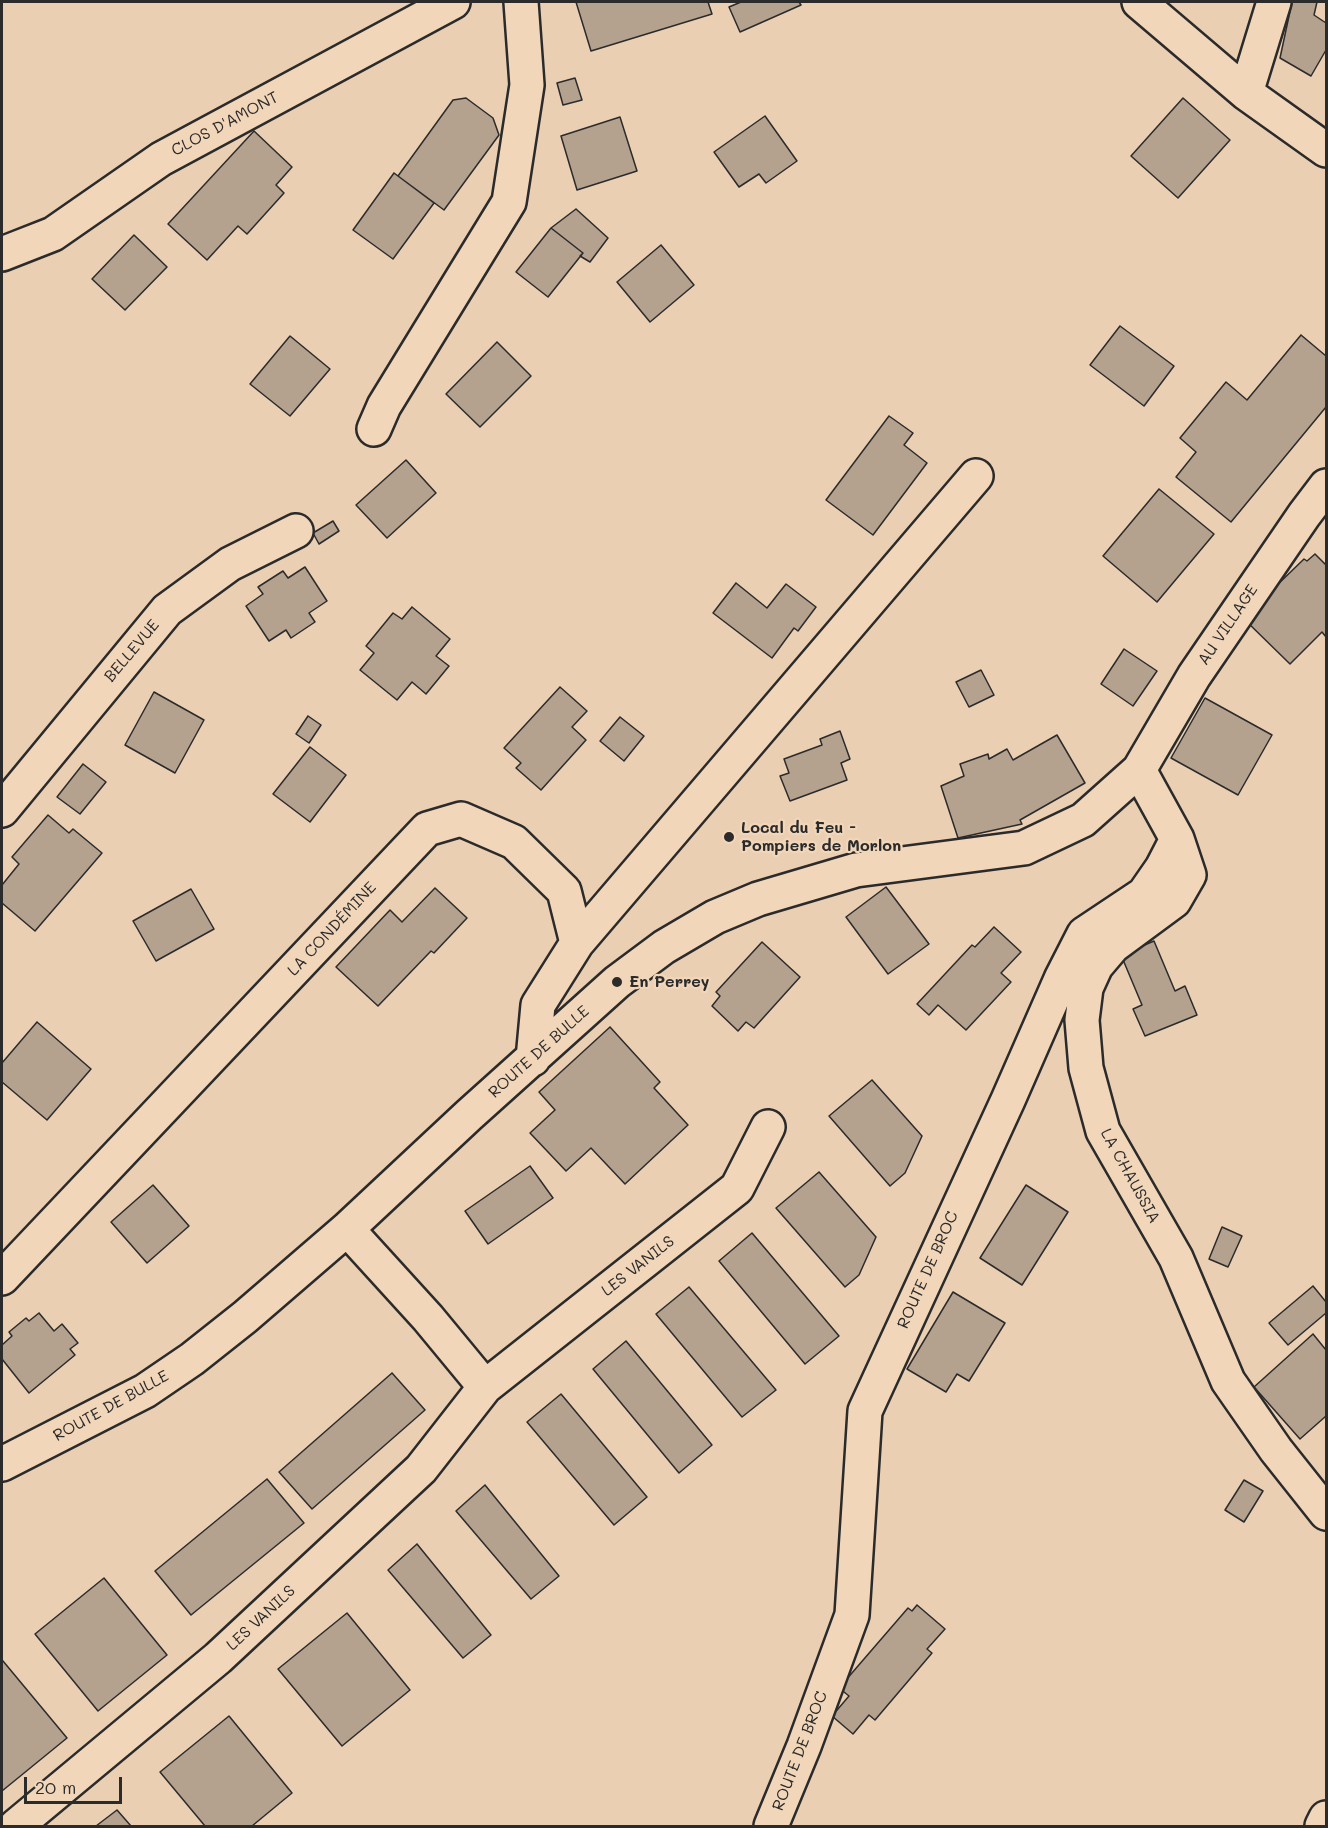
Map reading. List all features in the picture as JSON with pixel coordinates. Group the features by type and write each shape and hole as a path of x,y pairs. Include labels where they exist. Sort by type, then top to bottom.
{"street":[{"name":"CLOS D'AMONT","path":"2,254 53,234 161,159 453,2"},
{"path":"374,429 384,406 509,202 527,85 521,2"},
{"path":"1139,2 1246,93 1326,150"},
{"path":"1246,93 1274,2"},
{"path":"532,1059 538,1005 577,943 976,476"},
{"name":"AU VILLAGE","path":"1139,770 1194,676 1326,486"},
{"name":"BELLEVUE","path":"2,810 167,610 230,564 296,531"},
{"path":"1139,770 1177,839"},
{"name":"ROUTE DE BULLE","path":"2,1464 145,1391 192,1359 245,1317 347,1229 617,982 664,947 715,917 758,899 856,870 1024,848 1083,820 1139,770"},
{"name":"LA CONDÉMINE","path":"2,1278 427,829 461,819 514,842 564,891 577,943"},
{"name":"LA CHAUSSIA","path":"1177,839 1189,875 1174,901 1113,946 1096,966 1086,988 1082,1020 1086,1068 1103,1131 1176,1258 1228,1381 1276,1450 1326,1513"},
{"name":"ROUTE DE BROC","path":"771,1827 804,1746 852,1615 865,1411 1008,1100 1061,978 1084,934 1144,894 1162,868 1177,839"},
{"name":"LES VANILS","path":"16,1827 218,1658 404,1485 421,1469 485,1387 737,1188 768,1127"},
{"path":"347,1229 428,1318 485,1387"},
{"path":"1322,1827 1326,1818"}],"building":[{"path":"576,2 708,2 712,14 591,51"},
{"path":"741,2 799,2 801,5 740,32 729,7"},
{"path":"1292,2 1317,2 1314,15 1326,23 1326,50 1311,76 1280,58"},
{"path":"575,78 582,100 563,105 557,83"},
{"path":"466,98 493,118 499,135 444,210 398,176 453,100"},
{"path":"1183,98 1230,140 1178,198 1131,156"},
{"path":"765,116 797,161 766,183 759,174 739,187 714,152"},
{"path":"620,117 637,171 577,190 561,136"},
{"path":"254,131 292,167 276,185 284,193 247,234 238,226 207,260 168,224"},
{"path":"394,173 434,203 393,259 353,230"},
{"path":"576,209 608,238 590,262 580,256 583,253 551,228"},
{"path":"551,228 583,253 548,297 516,272"},
{"path":"134,235 167,267 125,310 92,279"},
{"path":"661,245 694,285 650,322 617,282"},
{"path":"1120,326 1174,366 1144,406 1090,365"},
{"path":"1301,335 1326,356 1326,407 1231,522 1176,477 1196,452 1180,438 1226,382 1247,400"},
{"path":"290,336 330,369 290,416 250,384"},
{"path":"497,342 531,376 480,427 446,394"},
{"path":"889,416 913,433 904,445 927,463 873,535 826,500"},
{"path":"406,460 436,493 387,538 356,505"},
{"path":"1159,489 1214,534 1157,602 1103,556"},
{"path":"333,521 339,531 319,544 313,533"},
{"path":"1315,554 1326,565 1326,637 1322,632 1290,664 1243,618 1304,559 1307,561"},
{"path":"305,567 327,601 309,613 315,622 291,638 286,630 269,641 246,606 263,594 258,587 283,571 288,578"},
{"path":"736,583 767,608 786,584 816,607 798,631 794,628 772,658 713,613"},
{"path":"412,607 450,639 436,656 449,666 426,694 412,682 397,700 360,670 374,653 366,646 393,613 402,619"},
{"path":"1124,649 1157,671 1133,706 1101,684"},
{"path":"981,670 994,695 969,707 956,682"},
{"path":"560,687 587,711 572,727 586,740 541,790 516,768 521,763 504,748"},
{"path":"154,692 204,720 175,773 125,745"},
{"path":"1205,698 1272,735 1238,795 1171,758"},
{"path":"308,716 321,725 309,743 296,734"},
{"path":"620,717 644,736 624,761 600,741"},
{"path":"840,731 850,759 841,763 847,780 790,801 780,776 789,773 784,759 822,745 820,739"},
{"path":"1057,735 1085,783 1020,820 1022,824 958,838 941,786 964,776 960,764 988,754 989,759 1007,749 1013,760"},
{"path":"310,747 346,775 310,822 273,794"},
{"path":"83,764 106,782 80,814 57,797"},
{"path":"48,815 69,833 73,829 102,853 35,931 2,903 2,885 19,864 12,857"},
{"path":"886,887 929,944 888,974 846,917"},
{"path":"435,888 467,918 434,953 431,951 378,1006 336,967 390,910 402,922"},
{"path":"191,889 214,929 156,961 133,921"},
{"path":"994,927 1021,952 1001,973 1011,982 966,1030 938,1005 929,1015 917,1004 972,945 975,947"},
{"path":"1154,941 1175,991 1185,986 1197,1015 1145,1036 1133,1009 1142,1005 1121,955"},
{"path":"762,942 800,977 754,1028 746,1022 738,1031 712,1006 720,996 716,992"},
{"path":"37,1022 91,1069 47,1120 2,1082 2,1063"},
{"path":"610,1027 660,1082 654,1088 688,1125 625,1184 591,1148 566,1171 530,1133 555,1110 539,1092"},
{"path":"872,1080 922,1136 905,1173 890,1186 829,1116"},
{"path":"530,1166 553,1198 488,1244 465,1211"},
{"path":"819,1172 876,1237 859,1275 845,1287 776,1208"},
{"path":"153,1185 189,1226 147,1263 111,1222"},
{"path":"1026,1185 1068,1212 1022,1285 980,1258"},
{"path":"1222,1227 1242,1236 1228,1267 1209,1259"},
{"path":"752,1233 839,1336 805,1364 719,1261"},
{"path":"1313,1286 1326,1302 1326,1313 1288,1345 1269,1323"},
{"path":"689,1287 776,1390 742,1417 656,1314"},
{"path":"953,1292 1005,1323 969,1381 957,1374 946,1392 907,1369"},
{"path":"39,1313 54,1331 62,1324 78,1343 70,1349 75,1355 29,1393 2,1359 2,1345 12,1336 9,1332 26,1318 29,1321"},
{"path":"1313,1334 1326,1350 1326,1416 1300,1439 1254,1387"},
{"path":"626,1341 712,1445 679,1473 593,1369"},
{"path":"392,1373 425,1410 312,1509 279,1472"},
{"path":"561,1394 647,1497 614,1525 527,1422"},
{"path":"267,1479 304,1523 191,1615 155,1571"},
{"path":"1244,1480 1263,1491 1244,1522 1225,1510"},
{"path":"485,1485 559,1576 531,1599 456,1511"},
{"path":"417,1544 491,1635 463,1658 388,1570"},
{"path":"104,1578 167,1655 98,1711 35,1634"},
{"path":"917,1605 945,1629 927,1649 932,1653 875,1720 869,1715 853,1734 832,1716 849,1696 839,1688 908,1608 912,1611"},
{"path":"347,1613 410,1690 342,1746 278,1669"},
{"path":"2,1662 67,1738 2,1791"},
{"path":"229,1716 292,1793 252,1826 205,1826 160,1772"},
{"path":"117,1810 131,1826 96,1826"}],"place":[{"name":"Local du Feu - Pompiers de Morlon","path":"729,837"},
{"name":"En Perrey","path":"617,982"}]}
